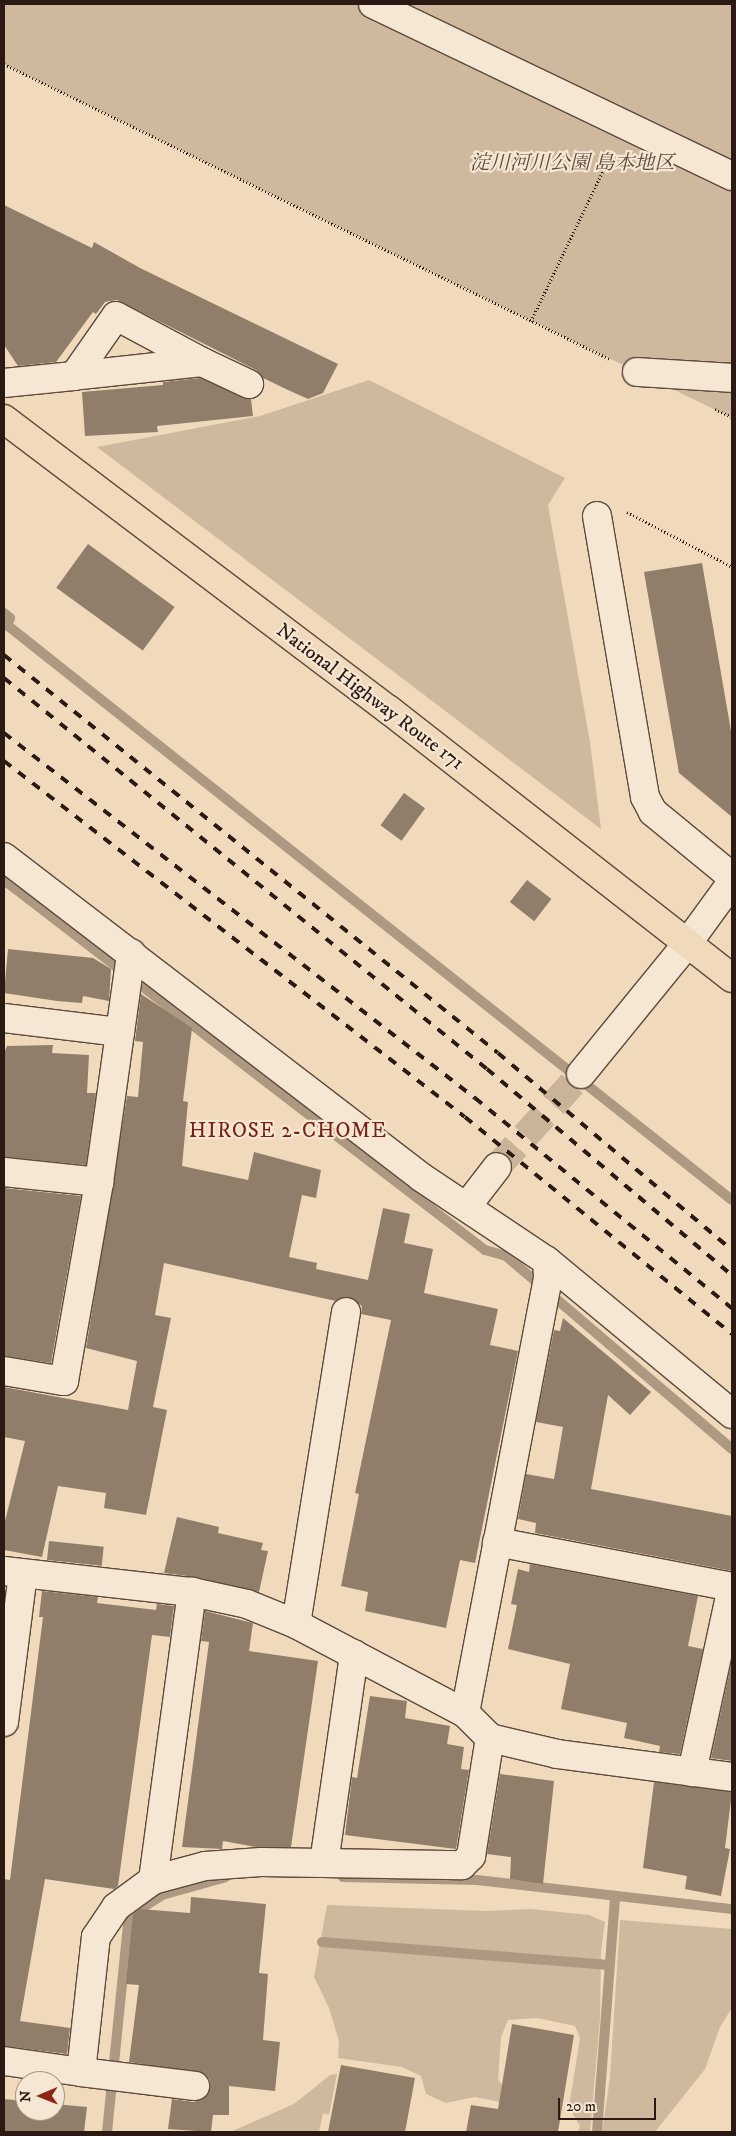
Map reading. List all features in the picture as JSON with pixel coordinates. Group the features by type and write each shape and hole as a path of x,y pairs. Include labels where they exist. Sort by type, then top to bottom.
{"highway":[{"name":"National Highway Route 171","path":"4,419 389,710 732,978"}],"street":[{"path":"373,4 732,176"},
{"path":"74,376 116,316 202,362 249,384"},
{"path":"4,383 202,362"},
{"path":"637,372 732,378"},
{"path":"597,516 645,797 653,812 732,876"},
{"path":"4,857 131,958 421,1177 467,1206 732,1414"},
{"path":"581,1074 688,944 732,882"},
{"path":"4,1370 64,1381 99,1182 131,958"},
{"path":"4,1018 120,1032"},
{"path":"467,1206 497,1167"},
{"path":"4,1172 99,1182"},
{"path":"465,1713 547,1268"},
{"path":"296,1624 346,1312"},
{"path":"498,1542 732,1587 692,1772"},
{"path":"4,1722 13,1573 192,1592 247,1604 296,1624 465,1713 490,1738 557,1754 732,1777"},
{"path":"153,1880 192,1592"},
{"path":"324,1863 354,1654"},
{"path":"80,2072 96,1937 116,1907 153,1880 205,1866 261,1862 462,1865 471,1856 490,1738"},
{"path":"4,2061 195,2086"}],"path":[{"path":"4,64 637,372"},
{"path":"531,320 625,124"},
{"path":"709,406 732,417"},
{"path":"597,516 603,499 732,567"}],"green space":[{"name":"淀川河川公園 島本地区","path":"4,4 732,4 732,418 4,64"},
{"path":"369,380 565,478 548,505 590,742 601,829 97,447 260,416"},
{"path":"327,1905 487,1911 531,1909 589,1915 605,1922 601,1951 600,2019 590,2132 578,2132 580,2126 569,2107 580,2038 575,2026 537,2018 508,2020 501,2037 498,2080 511,2095 500,2102 475,2097 446,2103 426,2094 421,2076 402,2067 338,2058 339,2041 329,2008 314,1977"},
{"path":"620,1920 732,1929 732,2008 720,2027 705,2069 655,2132 602,2132 610,2078"},
{"path":"337,2074 329,2115 323,2113 319,2132 230,2132 294,2104 330,2075"}],"building":[{"path":"4,205 92,248 94,242 140,268 338,364 323,393 308,399 288,390 263,378 256,370 117,300 105,302 96,314 93,312 56,362 18,366 4,345"},
{"path":"200,378 251,399 253,416 157,426 158,432 85,436 82,392 163,385 163,382"},
{"path":"88,544 175,607 143,651 56,588"},
{"path":"702,563 732,737 732,817 679,773 644,572"},
{"path":"404,793 425,808 402,841 380,825"},
{"path":"527,880 551,899 534,921 510,902"},
{"path":"8,949 93,958 111,969 109,1001 83,996 82,1003 4,993"},
{"path":"141,994 192,1028 183,1101 188,1102 182,1166 248,1180 254,1152 321,1170 316,1198 302,1195 289,1257 317,1263 316,1269 368,1280 383,1208 410,1214 404,1243 433,1249 424,1293 498,1309 490,1345 518,1351 475,1563 460,1560 446,1628 365,1611 368,1592 341,1586 359,1494 355,1493 391,1320 361,1314 362,1306 349,1297 336,1301 164,1263 155,1315 171,1318 153,1407 167,1410 146,1515 104,1508 106,1493 58,1486 42,1557 4,1550 4,1525 25,1441 4,1437 4,1387 128,1410 137,1361 86,1348 127,1096 138,1097 143,1042 135,1041"},
{"path":"53,1045 52,1053 89,1055 87,1093 96,1093 86,1165 4,1157 4,1053 7,1046"},
{"path":"4,1188 81,1196 51,1363 4,1356"},
{"path":"563,1318 651,1392 630,1415 608,1395 591,1489 732,1516 732,1571 535,1533 536,1523 518,1519 526,1474 554,1479 563,1427 536,1422 554,1330 560,1331"},
{"path":"177,1517 219,1527 218,1533 263,1543 261,1550 268,1551 259,1592 195,1577 164,1573"},
{"path":"49,1541 104,1547 102,1566 47,1560"},
{"path":"530,1564 698,1596 688,1646 703,1649 680,1754 659,1752 660,1746 624,1738 627,1723 561,1709 570,1664 508,1649 517,1605 511,1604 518,1569 529,1572"},
{"path":"42,1591 98,1597 97,1603 156,1610 157,1604 174,1606 170,1637 152,1635 118,1886 114,1889 45,1879 20,2021 70,2028 67,2054 4,2046 4,1879 10,1880 43,1617 39,1617"},
{"path":"205,1611 253,1623 249,1651 318,1661 291,1847 256,1847 223,1841 222,1849 182,1847 209,1642 201,1641"},
{"path":"732,1660 732,1761 711,1758"},
{"path":"370,1696 407,1701 405,1718 450,1726 447,1744 464,1747 461,1769 469,1770 456,1849 345,1835 352,1777 357,1778"},
{"path":"500,1774 554,1781 543,1884 510,1879 511,1857 487,1854"},
{"path":"654,1782 732,1792 725,1848 730,1849 721,1896 685,1889 687,1876 643,1868"},
{"path":"191,1897 266,1904 259,1973 268,1974 263,2040 280,2042 275,2091 229,2086 229,2115 213,2115 211,2132 168,2129 172,2099 194,2102 208,2095 210,2080 205,2074 129,2062 139,1985 126,1984 133,1914 140,1909 190,1913"},
{"path":"512,2024 574,2035 558,2132 466,2132 471,2105 498,2109"},
{"path":"341,2065 415,2078 405,2132 328,2132"},
{"path":"4,2099 15,2100 15,2121 65,2121 65,2105 87,2107 84,2132 4,2132"}],"waterway":[{"path":"4,613 10,618 7,625 732,1200"},
{"path":"4,880 485,1250 506,1256 732,1449"},
{"path":"107,2132 129,1916 162,1895 226,1877"},
{"path":"343,1877 477,1880 732,1909"},
{"path":"597,2132 615,1896"},
{"path":"322,1942 609,1965"}],"tunnel":[{"path":"497,1167 581,1074"}],"railway":[{"path":"4,655 498,1053 732,1250"},
{"path":"4,678 487,1069 732,1275"},
{"path":"4,733 475,1098 732,1308"},
{"path":"4,761 465,1117 732,1334"}],"district":[{"name":"HIROSE 2-CHOME","path":"288,1131"}]}
